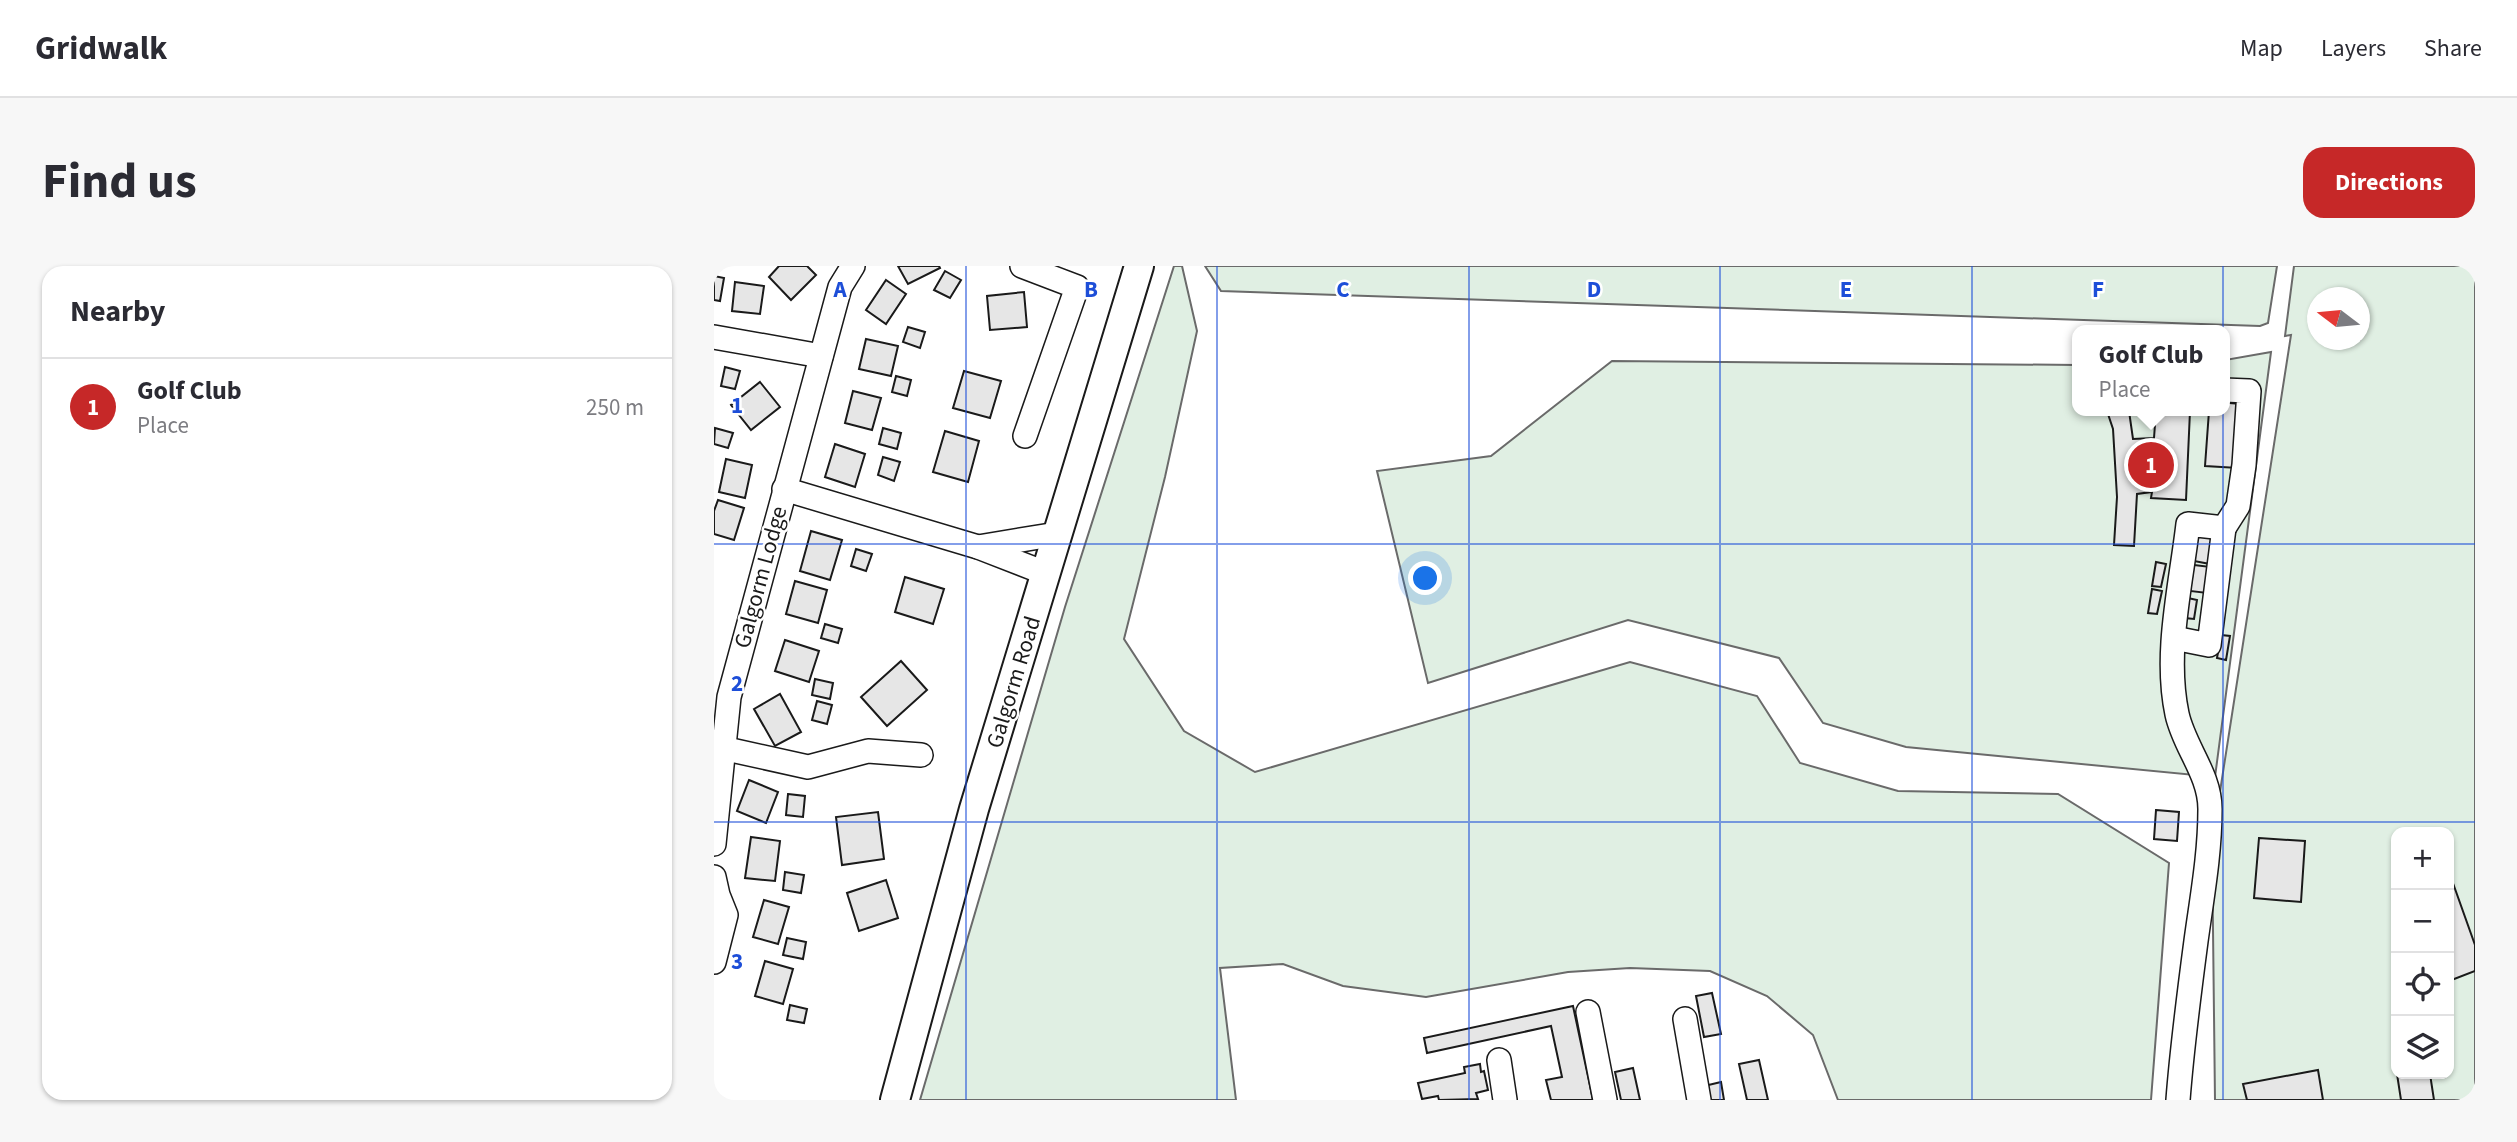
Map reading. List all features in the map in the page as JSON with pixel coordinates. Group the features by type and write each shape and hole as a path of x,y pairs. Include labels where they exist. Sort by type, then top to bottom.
{"main road":[{"name":"Galgorm Road","path":"895,1100 974,809 1036,604 1034,569 1057,534 1139,266"}],"street":[{"name":"Galgorm Lodge","path":"714,844 722,748 721,694 840,287 853,266"},
{"path":"1022,266 1077,287 1025,436"},
{"path":"714,337 821,356"},
{"path":"2174,638 2208,645 2224,528 2238,506 2244,465 2249,391 2230,390"},
{"name":"Galgorm Lodge","path":"783,489 978,547 1034,569"},
{"path":"2178,1100 2184,1033 2208,863 2210,806 2205,780 2177,717 2172,685 2174,638 2188,524 2224,528"},
{"name":"Galgorm Lodge","path":"978,547 1057,534"},
{"path":"722,748 808,767 868,751 921,755"},
{"path":"714,877 726,915 714,962"},
{"path":"1588,1012 1605,1100"},
{"path":"1685,1019 1699,1100"},
{"path":"1499,1060 1505,1100"}],"green space":[{"path":"1174,266 1182,266 1197,331 1165,477 1124,639 1184,731 1255,772 1630,662 1757,696 1800,763 1898,791 2058,794 2169,863 2151,1100 1838,1100 1813,1035 1767,996 1710,971 1630,968 1568,972 1426,997 1343,986 1283,964 1220,968 1236,1100 920,1100 1065,607"},
{"path":"1205,266 2277,266 2268,323 2260,326 1221,291"},
{"path":"2294,266 2475,266 2475,1100 2215,1100 2212,843 2291,335 2285,336"},
{"path":"2271,352 2215,777 1906,747 1823,723 1779,658 1628,620 1428,683 1377,471 1491,456 1612,361 2072,365 2072,416 2230,416 2230,359"}],"building":[{"path":"779,266 807,266 816,275 791,300 769,277"},
{"path":"898,266 939,266 940,268 908,284"},
{"path":"945,271 961,280 950,298 934,290"},
{"path":"714,276 724,278 720,301 714,300"},
{"path":"886,280 906,294 886,324 866,310"},
{"path":"735,282 764,286 760,314 732,311"},
{"path":"1024,292 1027,327 990,330 987,296"},
{"path":"908,327 925,332 920,348 903,342"},
{"path":"866,339 898,346 891,376 859,369"},
{"path":"725,367 740,371 735,389 721,386"},
{"path":"964,371 1001,381 990,418 953,408"},
{"path":"896,376 911,380 907,396 892,392"},
{"path":"760,382 780,407 751,430 731,405"},
{"path":"853,391 881,398 872,430 845,423"},
{"path":"2230,403 2242,404 2238,468 2205,466 2209,416 2230,416"},
{"path":"2109,416 2130,416 2133,439 2154,438 2156,416 2190,416 2186,500 2151,498 2152,492 2137,494 2134,546 2114,545 2117,497 2113,429"},
{"path":"715,428 733,433 728,448 714,444"},
{"path":"883,428 901,433 897,449 879,444"},
{"path":"945,431 979,441 968,482 933,472"},
{"path":"835,444 865,454 855,487 825,477"},
{"path":"883,457 900,462 894,481 878,475"},
{"path":"726,459 752,465 745,498 719,492"},
{"path":"718,500 744,508 734,540 714,534 714,511"},
{"path":"811,531 842,540 830,580 800,571"},
{"path":"2198,535 2215,538 2210,564 2194,561"},
{"path":"856,549 872,554 866,571 851,566"},
{"path":"2156,562 2166,564 2161,587 2152,586"},
{"path":"2194,565 2211,567 2207,593 2190,591"},
{"path":"905,577 944,589 933,624 895,612"},
{"path":"795,581 827,590 818,623 786,614"},
{"path":"2152,589 2162,591 2157,614 2148,613"},
{"path":"2188,598 2197,600 2194,619 2185,618"},
{"path":"825,624 842,629 838,643 821,638"},
{"path":"2221,635 2230,636 2226,660 2217,658"},
{"path":"785,640 819,651 809,682 775,671"},
{"path":"901,661 927,690 887,726 861,697"},
{"path":"815,679 833,683 830,699 812,695"},
{"path":"780,694 801,732 775,746 754,709"},
{"path":"817,701 832,705 827,724 812,720"},
{"path":"749,780 778,792 766,823 737,811"},
{"path":"788,794 805,796 803,817 786,815"},
{"path":"2156,810 2179,812 2177,841 2154,839"},
{"path":"878,812 884,859 842,865 836,817"},
{"path":"751,837 780,841 775,881 745,878"},
{"path":"2259,838 2305,841 2301,902 2254,898"},
{"path":"785,872 804,875 801,893 783,890"},
{"path":"886,880 898,918 859,931 847,893"},
{"path":"2454,886 2475,945 2475,971 2454,979"},
{"path":"764,900 789,907 778,944 753,937"},
{"path":"787,938 806,942 803,959 783,955"},
{"path":"765,961 793,969 783,1004 755,996"},
{"path":"1712,993 1721,1034 1704,1037 1696,996"},
{"path":"790,1005 807,1009 804,1023 787,1020"},
{"path":"1573,1006 1593,1100 1551,1100 1546,1080 1562,1077 1551,1026 1427,1053 1424,1038"},
{"path":"1759,1060 1768,1100 1747,1100 1739,1064"},
{"path":"1480,1064 1488,1090 1476,1093 1478,1099 1439,1100 1438,1096 1422,1099 1418,1083 1465,1073 1464,1067"},
{"path":"1633,1068 1640,1100 1621,1100 1615,1072"},
{"path":"2318,1070 2323,1100 2247,1100 2243,1084"},
{"path":"2398,1079 2431,1079 2434,1100 2401,1100"},
{"path":"1721,1082 1724,1100 1703,1100 1700,1087"}],"place":[{"name":"Golf Club","path":"2151,465"}]}
